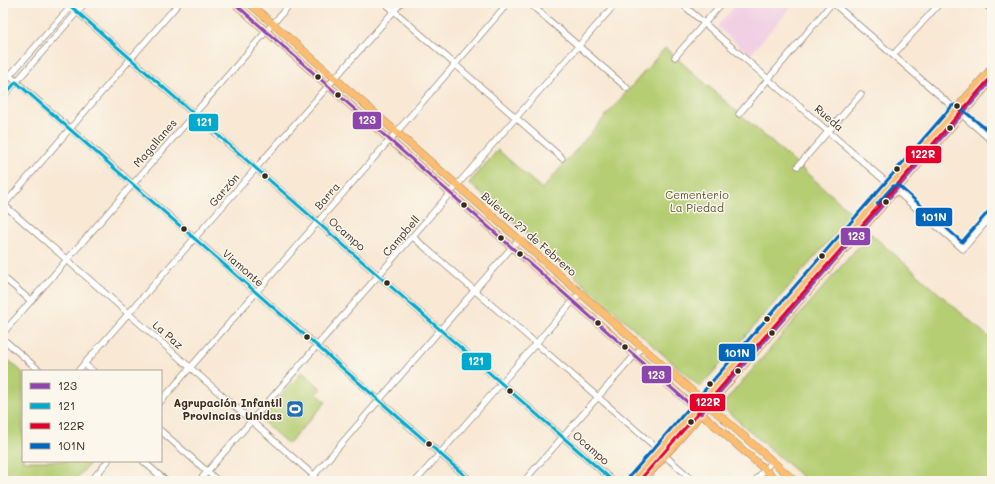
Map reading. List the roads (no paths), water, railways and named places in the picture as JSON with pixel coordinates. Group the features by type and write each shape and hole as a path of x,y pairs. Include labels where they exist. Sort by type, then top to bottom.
{"main road":[{"name":"Bulevar 27 de Febrero","path":"234,3 778,481"},
{"name":"Bulevar 27 de Febrero","path":"249,3 795,481"},
{"path":"632,481 889,184 992,68"},
{"path":"643,481 992,80"}],"street":[{"path":"3,97 85,3"},
{"path":"3,205 179,3"},
{"name":"Magallanes","path":"3,333 291,3"},
{"path":"385,3 562,158"},
{"name":"Garzón","path":"79,370 401,3"},
{"name":"Barra","path":"162,400 508,3"},
{"path":"529,3 627,88"},
{"name":"Campbell","path":"199,481 458,186 616,3"},
{"name":"Rueda","path":"681,3 963,249 992,215"},
{"path":"675,57 722,3"},
{"path":"739,114 833,3 992,141"},
{"path":"893,55 940,3"},
{"path":"984,3 992,10"},
{"path":"3,83 70,4"},
{"name":"Ocampo","path":"70,4 613,481"},
{"name":"Viamonte","path":"3,70 471,481"},
{"path":"798,166 862,94"},
{"name":"La Paz","path":"3,205 320,481"},
{"path":"413,237 659,450"},
{"path":"309,481 519,239"},
{"path":"3,277 31,301"},
{"path":"416,481 580,293"},
{"path":"3,339 39,370"},
{"path":"524,481 642,347"},
{"path":"84,364 92,370"},
{"path":"162,432 218,481"},
{"path":"665,456 694,481"},
{"path":"91,481 107,462"},
{"path":"144,462 166,481"},
{"path":"755,481 772,462"}],"place":[{"name":"Agrupación Infantil Provincias Unidas","path":"295,409"}],"park label":[{"name":"Cementerio La Piedad","path":"697,201"}]}
